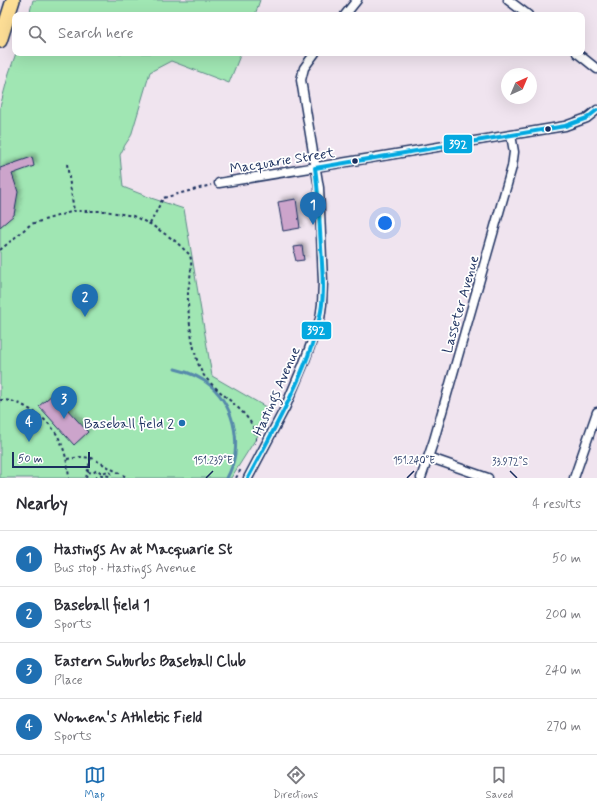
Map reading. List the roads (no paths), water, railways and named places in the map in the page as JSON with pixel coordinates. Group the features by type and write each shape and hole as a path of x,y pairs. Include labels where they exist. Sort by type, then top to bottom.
{"main road":[{"path":"0,41 13,0"}],"street":[{"path":"347,12 357,0"},
{"path":"508,0 524,12"},
{"name":"Hastings Avenue","path":"248,478 285,408 304,364 320,319 323,282 319,188 301,80 304,68 314,56"},
{"path":"581,56 597,69"},
{"name":"Macquarie Street","path":"218,183 565,126 587,118 597,110"},
{"name":"Lasseter Avenue","path":"421,478 512,167 514,152 511,135"},
{"path":"574,478 597,412"},
{"path":"428,457 488,478"}],"waterway":[{"path":"175,369 194,375 203,380 220,395 226,406 231,417 236,442 235,454 227,478"}],"place":[{"name":"Hastings Av at Macquarie St","path":"313,225"},
{"name":"Baseball field 1","path":"85,317"},
{"name":"Eastern Suburbs Baseball Club","path":"64,419"},
{"name":"Baseball field 2","path":"182,423"},
{"name":"Women's Athletic Field","path":"29,442"}]}
